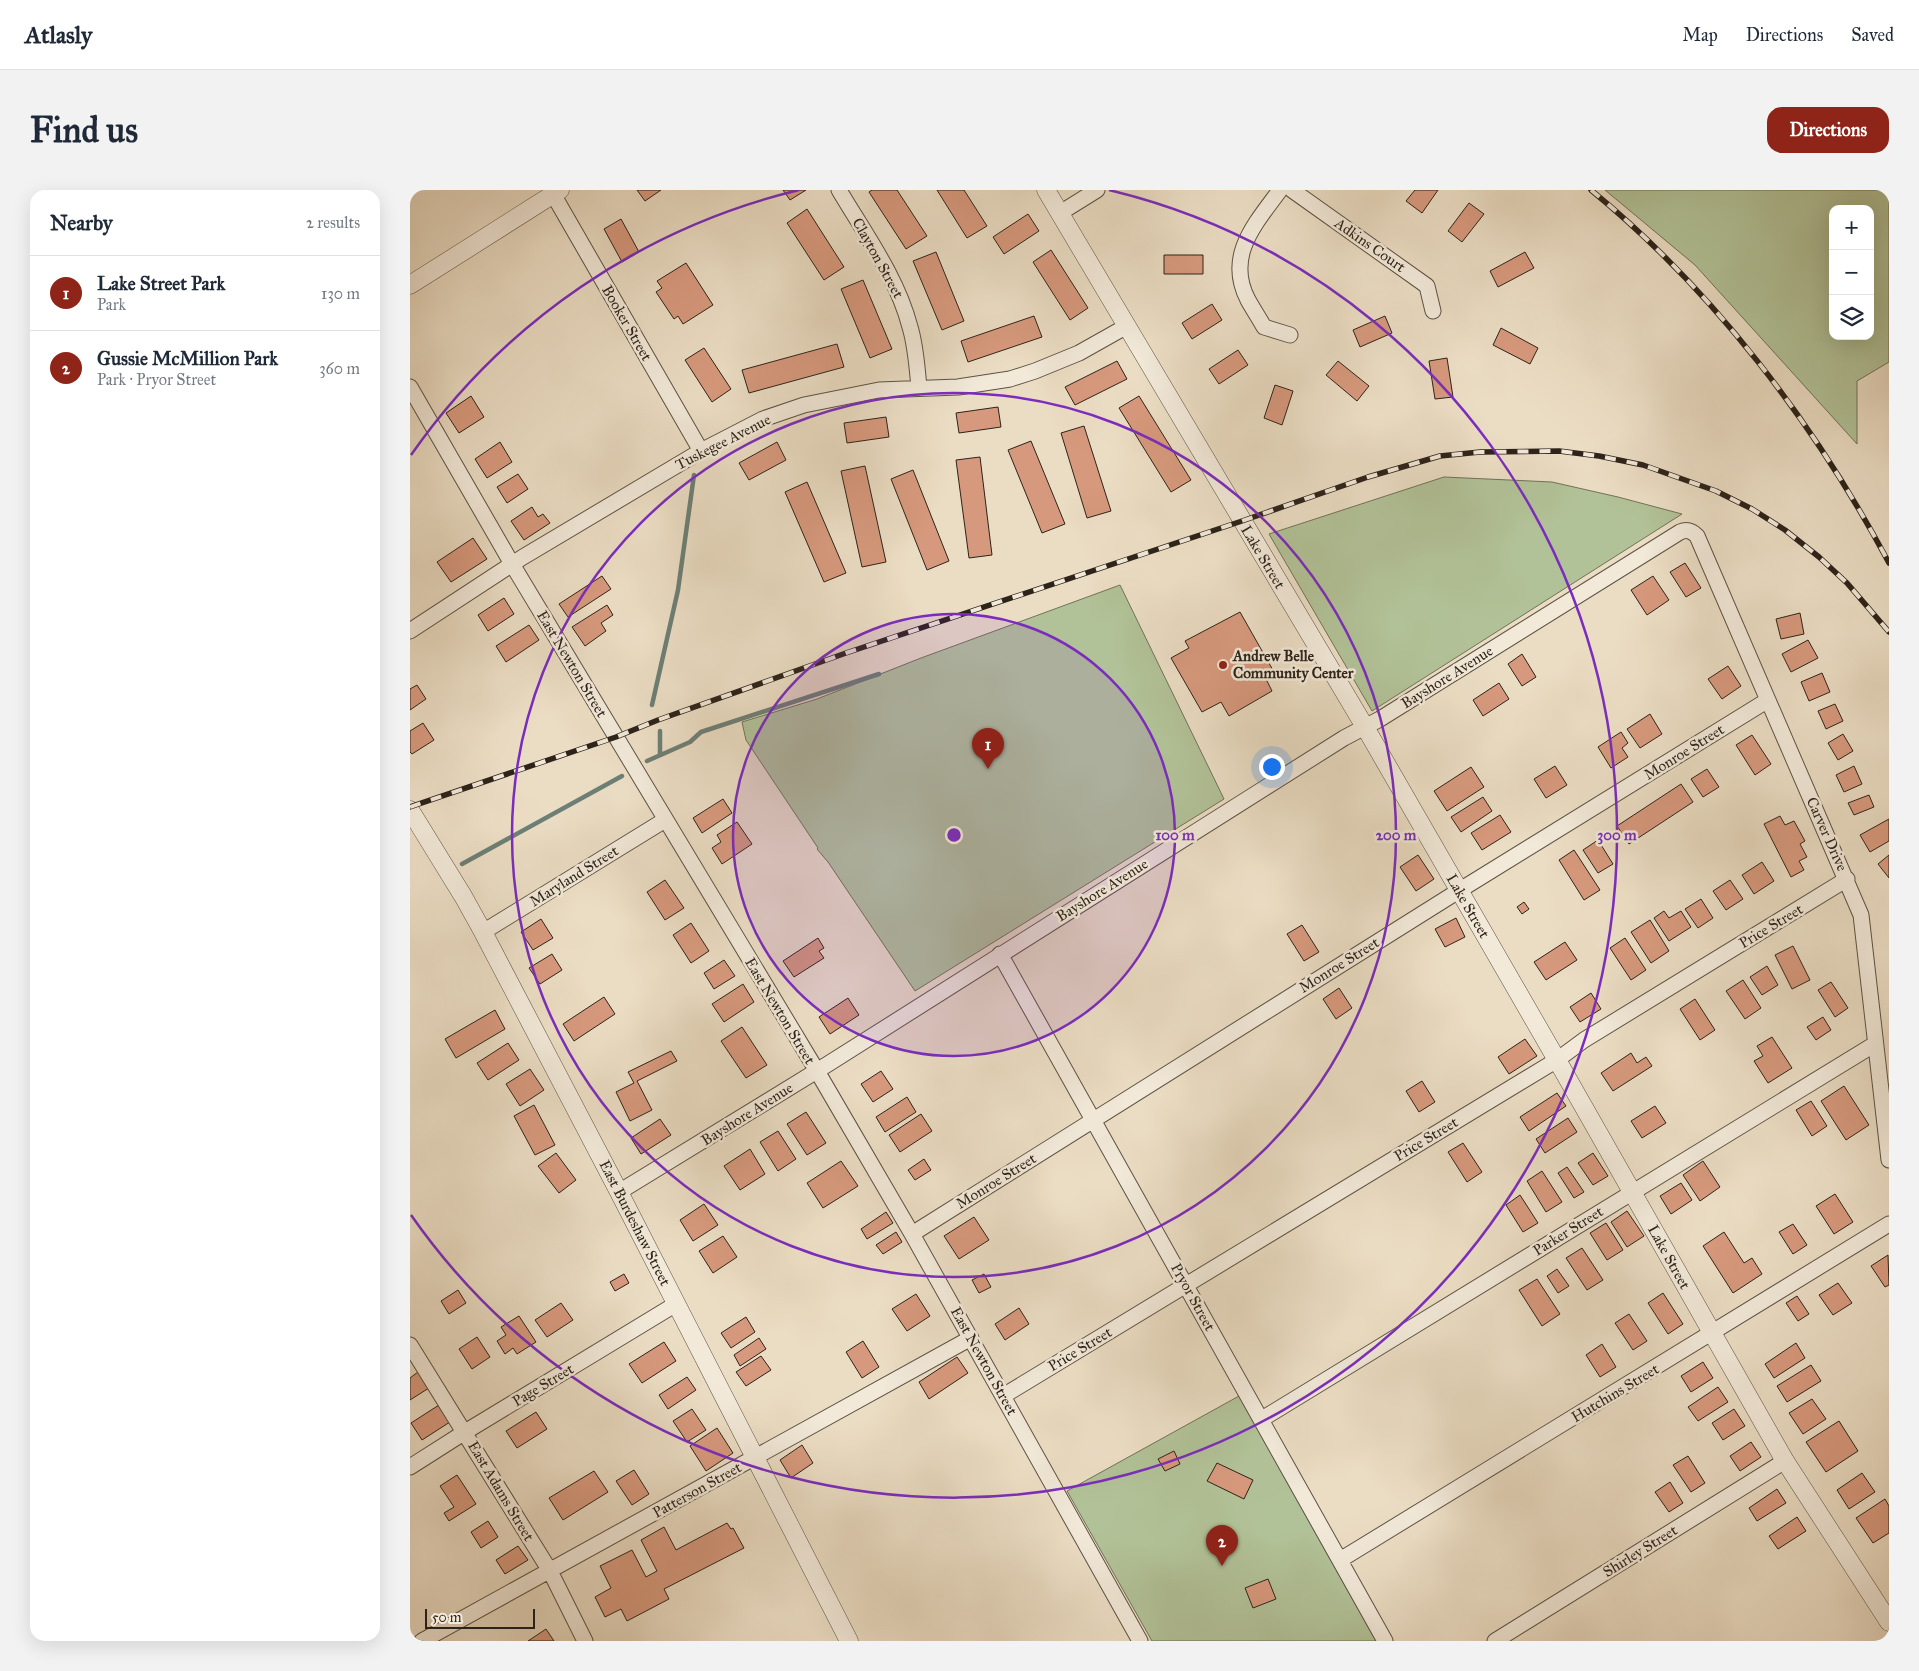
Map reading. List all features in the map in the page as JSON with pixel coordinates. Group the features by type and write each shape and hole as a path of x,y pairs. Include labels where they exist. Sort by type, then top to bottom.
{"street":[{"name":"Clayton Street","path":"839,190 888,272 900,298 915,345 919,388"},
{"name":"Lake Street","path":"1046,190 1460,890 1785,1461 1889,1622"},
{"path":"1060,213 1096,190"},
{"path":"1280,190 1248,234 1242,251 1241,281 1247,299 1264,326 1290,335"},
{"name":"Adkins Court","path":"1292,190 1427,286 1433,311"},
{"path":"410,285 556,192"},
{"name":"Booker Street","path":"556,192 701,451"},
{"name":"Tuskegee Avenue","path":"410,631 512,564 701,451 763,419 804,405 879,390 958,387 1010,379 1034,372 1079,353 1127,326"},
{"name":"East Newton Street","path":"410,387 512,564 817,1071 912,1234 1140,1641"},
{"name":"Bayshore Avenue","path":"619,1192 817,1071 1344,738 1380,719 1680,532 1690,531"},
{"name":"Carver Drive","path":"1690,531 1697,536 1861,915 1889,1160"},
{"name":"Monroe Street","path":"912,1234 1460,890 1768,700"},
{"name":"East Burdeshaw Street","path":"410,810 463,896 619,1192 849,1641"},
{"name":"Maryland Street","path":"482,932 665,820"},
{"name":"Price Street","path":"1003,1396 1557,1060 1584,1040 1847,879"},
{"name":"Pryor Street","path":"1000,954 1386,1641"},
{"name":"Parker Street","path":"1262,1419 1875,1044"},
{"name":"Hutchins Street","path":"1340,1560 1889,1224"},
{"name":"Page Street","path":"410,1468 465,1432 676,1304"},
{"name":"Patterson Street","path":"422,1641 971,1338"},
{"name":"East Adams Street","path":"410,1345 550,1571 585,1641"},
{"name":"Shirley Street","path":"1495,1641 1785,1461"}],"green space":[{"path":"1605,190 1889,190 1889,362 1857,381 1857,444 1695,265"},
{"path":"1444,477 1552,482 1682,514 1372,711 1269,534"},
{"path":"1120,585 1224,799 915,991 828,862 817,849 746,740 742,722 817,699 921,658"},
{"path":"1239,1396 1376,1641 1152,1641 1067,1491"}],"building":[{"path":"637,190 661,190 645,201"},
{"path":"783,190 806,190 790,200"},
{"path":"872,190 897,190 927,236 906,249 869,192"},
{"path":"937,190 964,190 987,226 967,238"},
{"path":"1415,190 1438,190 1422,213 1406,201"},
{"path":"1469,203 1484,214 1462,242 1448,231"},
{"path":"807,209 844,267 824,280 787,223"},
{"path":"1028,214 1039,231 1004,254 993,237"},
{"path":"621,219 639,252 622,262 604,229"},
{"path":"1051,250 1088,308 1070,320 1033,262"},
{"path":"936,252 964,321 942,330 913,261"},
{"path":"1525,252 1534,268 1498,287 1490,271"},
{"path":"1164,255 1203,255 1203,274 1164,274"},
{"path":"686,263 713,305 683,324 678,316 674,319 656,292 662,288 657,281"},
{"path":"863,280 892,349 870,358 841,289"},
{"path":"1212,304 1222,320 1192,339 1182,323"},
{"path":"1034,316 1042,337 968,362 961,341"},
{"path":"1385,316 1392,333 1360,347 1353,330"},
{"path":"1501,328 1538,348 1530,364 1493,345"},
{"path":"837,344 844,367 749,393 742,370"},
{"path":"704,348 731,389 712,402 685,360"},
{"path":"1238,350 1248,365 1219,384 1209,369"},
{"path":"1447,358 1453,397 1435,399 1429,361"},
{"path":"1117,361 1127,379 1075,405 1065,387"},
{"path":"1338,361 1369,386 1357,401 1326,375"},
{"path":"1275,385 1293,391 1282,425 1264,418"},
{"path":"471,396 484,417 459,433 446,413"},
{"path":"1139,396 1191,480 1171,492 1119,408"},
{"path":"998,407 1001,427 959,433 956,413"},
{"path":"886,417 889,437 847,443 844,423"},
{"path":"1084,426 1111,511 1087,518 1061,433"},
{"path":"1031,441 1065,524 1042,533 1008,450"},
{"path":"500,442 512,462 487,478 475,459"},
{"path":"777,442 786,460 749,480 739,463"},
{"path":"980,457 992,555 969,558 956,460"},
{"path":"865,466 886,562 862,567 841,471"},
{"path":"913,470 949,561 927,570 891,479"},
{"path":"518,474 528,489 507,503 497,487"},
{"path":"807,482 846,573 824,582 785,492"},
{"path":"532,507 538,517 543,514 550,523 524,540 511,521"},
{"path":"473,538 487,559 451,582 437,562"},
{"path":"1685,563 1701,588 1686,597 1670,572"},
{"path":"602,576 611,589 568,617 559,604"},
{"path":"1653,576 1669,600 1647,615 1631,590"},
{"path":"504,598 514,614 488,631 478,615"},
{"path":"607,605 613,615 601,623 606,631 585,646 572,627"},
{"name":"Andrew Belle Community Center","path":"1240,612 1274,672 1265,677 1272,691 1229,716 1221,702 1202,712 1171,658 1189,648 1185,641"},
{"path":"1800,613 1804,634 1781,639 1776,619"},
{"path":"529,625 539,640 506,662 496,646"},
{"path":"1808,640 1818,658 1791,672 1782,654"},
{"path":"1522,654 1536,677 1522,686 1508,664"},
{"path":"1728,666 1741,686 1722,699 1708,679"},
{"path":"1822,673 1830,692 1809,701 1801,682"},
{"path":"1499,683 1509,699 1483,716 1473,700"},
{"path":"417,685 426,699 410,710 410,689"},
{"path":"1835,704 1843,721 1826,729 1818,711"},
{"path":"1650,714 1662,734 1640,748 1627,729"},
{"path":"423,723 434,740 412,754 410,752 410,731"},
{"path":"1621,732 1628,743 1622,748 1628,757 1611,768 1598,747"},
{"path":"1843,734 1853,751 1838,760 1828,743"},
{"path":"1752,735 1771,764 1755,775 1736,745"},
{"path":"1555,766 1567,785 1546,798 1534,779"},
{"path":"1854,766 1862,784 1844,792 1836,775"},
{"path":"1471,767 1484,787 1447,811 1434,791"},
{"path":"1707,769 1719,787 1703,797 1691,779"},
{"path":"1681,784 1693,802 1629,844 1617,826"},
{"path":"1869,795 1874,807 1854,815 1848,803"},
{"path":"1483,797 1492,811 1461,832 1451,817"},
{"path":"723,799 732,813 702,833 693,818"},
{"path":"1500,815 1511,832 1482,850 1471,833"},
{"path":"1780,816 1785,825 1794,821 1805,841 1800,844 1807,857 1799,861 1804,870 1791,877 1764,824"},
{"path":"1889,819 1889,841 1870,852 1860,835"},
{"path":"737,822 752,844 722,864 712,848 721,842 717,835"},
{"path":"1598,840 1613,864 1598,873 1583,850"},
{"path":"1574,850 1600,890 1584,900 1559,860"},
{"path":"1418,855 1434,879 1416,891 1400,867"},
{"path":"1889,855 1889,878 1878,864"},
{"path":"1762,862 1774,881 1754,894 1742,875"},
{"path":"665,880 684,908 665,920 647,892"},
{"path":"1730,880 1743,899 1726,910 1713,891"},
{"path":"1701,899 1713,918 1698,928 1685,909"},
{"path":"1524,902 1529,909 1522,914 1517,907"},
{"path":"1664,911 1669,918 1681,911 1691,927 1669,941 1654,918"},
{"path":"1456,918 1465,937 1445,947 1435,929"},
{"path":"541,919 553,938 533,950 521,932"},
{"path":"1650,920 1669,951 1651,963 1631,932"},
{"path":"691,923 709,951 691,963 673,935"},
{"path":"1302,925 1319,952 1304,961 1287,934"},
{"path":"818,938 824,948 819,951 824,958 794,977 783,961"},
{"path":"1625,938 1646,970 1631,980 1610,948"},
{"path":"1565,942 1577,960 1546,980 1534,962"},
{"path":"1793,946 1810,980 1792,989 1775,955"},
{"path":"552,954 562,970 540,984 529,968"},
{"path":"724,960 735,976 714,989 704,973"},
{"path":"1767,966 1778,985 1762,995 1750,977"},
{"path":"1743,980 1761,1008 1745,1019 1726,991"},
{"path":"1831,982 1848,1008 1835,1017 1818,990"},
{"path":"743,984 754,1002 724,1022 712,1004"},
{"path":"1339,988 1352,1008 1336,1019 1323,999"},
{"path":"1591,993 1601,1009 1580,1022 1570,1007"},
{"path":"604,997 615,1014 574,1041 563,1024"},
{"path":"848,998 859,1015 830,1034 819,1017"},
{"path":"1695,999 1715,1030 1700,1040 1680,1009"},
{"path":"495,1010 505,1029 456,1058 445,1039"},
{"path":"1823,1017 1831,1030 1816,1040 1807,1027"},
{"path":"742,1027 767,1065 746,1078 721,1041"},
{"path":"1772,1037 1792,1068 1768,1083 1754,1061 1763,1056 1757,1046"},
{"path":"1525,1039 1537,1056 1509,1074 1498,1057"},
{"path":"508,1043 519,1060 488,1080 477,1063"},
{"path":"671,1051 677,1061 637,1081 652,1110 630,1121 616,1092 634,1083 628,1072"},
{"path":"1631,1053 1637,1063 1646,1057 1652,1066 1613,1091 1601,1073"},
{"path":"530,1069 544,1090 520,1106 506,1084"},
{"path":"881,1071 893,1089 873,1102 861,1084"},
{"path":"1422,1081 1435,1102 1419,1112 1406,1091"},
{"path":"1844,1086 1869,1125 1846,1140 1821,1101"},
{"path":"1557,1093 1566,1106 1529,1131 1520,1117"},
{"path":"907,1097 916,1112 885,1132 876,1117"},
{"path":"1811,1101 1827,1126 1812,1136 1796,1110"},
{"path":"534,1105 555,1145 535,1155 514,1116"},
{"path":"1655,1106 1666,1123 1642,1138 1631,1121"},
{"path":"806,1112 826,1143 807,1155 787,1124"},
{"path":"921,1114 932,1131 900,1152 889,1135"},
{"path":"1568,1118 1577,1132 1545,1153 1536,1139"},
{"path":"660,1119 671,1135 641,1154 631,1138"},
{"path":"778,1131 796,1159 778,1171 760,1142"},
{"path":"1463,1143 1482,1172 1467,1182 1448,1152"},
{"path":"750,1149 765,1174 740,1190 724,1166"},
{"path":"556,1153 576,1180 559,1193 538,1166"},
{"path":"1593,1153 1608,1176 1593,1185 1578,1163"},
{"path":"924,1159 931,1170 915,1180 908,1170"},
{"path":"841,1161 858,1186 823,1208 807,1183"},
{"path":"1703,1161 1720,1187 1700,1201 1683,1175"},
{"path":"1567,1167 1584,1192 1574,1198 1558,1173"},
{"path":"1542,1171 1562,1202 1546,1212 1527,1181"},
{"path":"1681,1183 1692,1200 1671,1214 1660,1196"},
{"path":"1835,1194 1853,1222 1834,1234 1816,1206"},
{"path":"1520,1195 1538,1223 1523,1232 1506,1205"},
{"path":"704,1204 718,1225 693,1241 680,1220"},
{"path":"1627,1211 1644,1236 1627,1247 1611,1222"},
{"path":"886,1212 893,1223 867,1239 861,1229"},
{"path":"974,1217 989,1240 959,1259 944,1236"},
{"path":"1606,1223 1623,1250 1607,1260 1590,1233"},
{"path":"1793,1224 1807,1245 1793,1254 1779,1232"},
{"path":"896,1232 902,1242 883,1254 876,1245"},
{"path":"1724,1232 1744,1263 1752,1258 1762,1274 1733,1293 1703,1246"},
{"path":"723,1236 737,1257 713,1273 699,1251"},
{"path":"1582,1248 1603,1280 1587,1290 1566,1258"},
{"path":"1888,1255 1889,1285 1885,1287 1871,1266"},
{"path":"1557,1269 1569,1286 1558,1293 1547,1276"},
{"path":"624,1274 629,1283 615,1291 610,1282"},
{"path":"984,1274 991,1287 979,1293 972,1280"},
{"path":"1537,1279 1560,1314 1542,1326 1519,1290"},
{"path":"1838,1283 1852,1303 1833,1315 1819,1295"},
{"path":"458,1290 466,1303 449,1314 441,1301"},
{"path":"1663,1293 1683,1324 1668,1334 1648,1303"},
{"path":"916,1294 930,1316 907,1331 892,1309"},
{"path":"1797,1296 1809,1314 1798,1321 1786,1303"},
{"path":"561,1303 573,1320 547,1337 535,1320"},
{"path":"1019,1308 1029,1324 1005,1340 995,1324"},
{"path":"1629,1314 1647,1341 1633,1350 1615,1323"},
{"path":"519,1316 536,1342 517,1354 513,1348 505,1354 497,1341 506,1335 501,1327"},
{"path":"746,1317 755,1332 731,1348 721,1333"},
{"path":"477,1337 490,1357 472,1369 459,1349"},
{"path":"759,1338 766,1349 740,1366 734,1355"},
{"path":"863,1341 879,1367 862,1378 846,1352"},
{"path":"664,1342 676,1361 642,1383 629,1364"},
{"path":"1796,1343 1805,1358 1774,1378 1765,1364"},
{"path":"1602,1344 1616,1367 1600,1377 1586,1355"},
{"path":"761,1356 771,1370 746,1386 736,1372"},
{"path":"957,1357 968,1373 929,1399 919,1382"},
{"path":"1703,1362 1713,1378 1691,1392 1681,1376"},
{"path":"1811,1365 1821,1381 1787,1402 1777,1386"},
{"path":"418,1372 429,1388 410,1400 410,1378"},
{"path":"687,1377 696,1390 668,1409 659,1395"},
{"path":"1718,1387 1728,1402 1698,1421 1688,1407"},
{"path":"1812,1399 1826,1419 1803,1434 1789,1413"},
{"path":"439,1405 450,1422 422,1440 411,1423"},
{"path":"692,1409 706,1430 687,1442 673,1421"},
{"path":"1734,1409 1745,1426 1723,1440 1712,1423"},
{"path":"536,1412 547,1429 517,1448 506,1431"},
{"path":"1839,1421 1858,1451 1826,1472 1806,1442"},
{"path":"717,1428 733,1453 706,1471 690,1446"},
{"path":"1751,1442 1761,1457 1740,1471 1730,1456"},
{"path":"802,1445 813,1463 791,1478 780,1460"},
{"path":"1174,1451 1180,1464 1165,1471 1158,1459"},
{"path":"1688,1456 1705,1483 1691,1492 1673,1465"},
{"path":"1217,1463 1253,1480 1244,1499 1207,1481"},
{"path":"634,1470 649,1494 632,1505 616,1481"},
{"path":"594,1471 608,1492 563,1520 549,1498"},
{"path":"1862,1473 1875,1492 1849,1509 1837,1490"},
{"path":"457,1475 476,1504 449,1521 444,1513 454,1507 440,1486"},
{"path":"1670,1482 1683,1503 1669,1512 1655,1492"},
{"path":"1777,1489 1786,1503 1757,1521 1749,1508"},
{"path":"1885,1499 1889,1506 1889,1533 1873,1543 1856,1518"},
{"path":"1797,1517 1806,1531 1778,1549 1769,1536"},
{"path":"488,1521 498,1537 481,1548 471,1532"},
{"path":"727,1523 731,1529 733,1528 744,1548 664,1589 669,1599 627,1621 621,1609 605,1617 595,1597 611,1588 600,1566 632,1550 646,1577 657,1571 641,1540 664,1527 676,1550"},
{"path":"518,1546 528,1560 505,1574 496,1560"},
{"path":"1268,1579 1276,1599 1253,1608 1245,1588"},
{"path":"546,1629 554,1641 528,1641"}],"waterway":[{"path":"652,705 678,590 694,475"},
{"path":"647,761 690,742 701,732 879,674"},
{"path":"660,731 660,754"},
{"path":"462,864 622,776"}],"railway":[{"path":"1591,190 1636,229 1679,271 1758,362 1828,460 1860,511 1889,563"},
{"path":"410,807 616,737 658,720 846,653 1368,477 1440,456 1480,452 1559,451 1599,456 1643,465 1716,491 1752,509 1785,530 1819,557 1847,583 1889,632"}],"place":[{"name":"Andrew Belle Community Center","path":"1223,665"},
{"name":"Lake Street Park","path":"988,769"},
{"name":"Gussie McMillion Park","path":"1222,1566"}]}
